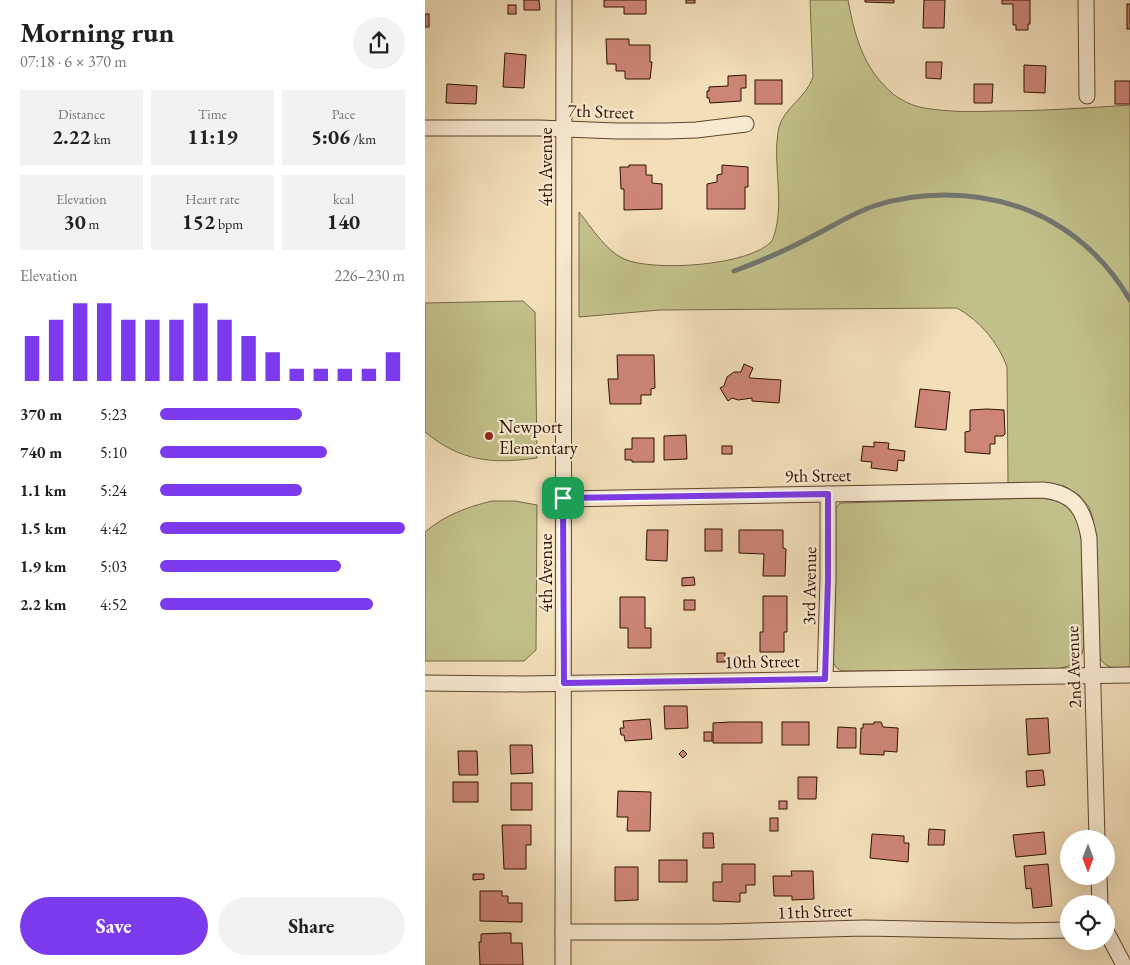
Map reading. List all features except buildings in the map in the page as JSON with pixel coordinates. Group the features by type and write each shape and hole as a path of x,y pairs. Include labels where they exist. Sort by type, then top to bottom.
{"street":[{"name":"4th Avenue","path":"563,965 564,0"},
{"path":"1086,0 1087,96"},
{"name":"7th Street","path":"425,128 667,131 746,124"},
{"name":"9th Street","path":"563,498 1043,490 1061,493 1071,499"},
{"name":"3rd Avenue","path":"825,679 828,494"},
{"name":"2nd Avenue","path":"1071,499 1084,516 1089,538 1097,830"},
{"name":"10th Street","path":"425,683 1130,676"},
{"name":"11th Street","path":"563,932 719,932 865,928 1060,930"},
{"path":"1115,948 1124,965"}],"shaded area":[{"path":"810,0 848,0 857,39 874,74 893,94 916,106 942,110 979,112 1130,105 1130,667 1116,668 1108,666 1099,656 1096,535 1089,507 1079,495 1064,486 1047,483 1008,483 1007,367 999,349 987,333 965,313 957,308 660,310 579,317 579,212 611,250 624,259 638,263 678,266 723,261 744,256 761,249 772,241 776,227 779,199 777,141 779,127 785,114 805,91 813,77"},
{"path":"523,301 535,312 537,458 506,461 492,460 465,455 452,450 425,432 425,303"},
{"path":"1038,498 1054,500 1067,507 1078,523 1080,531 1084,645 1082,654 1075,664 1055,670 844,671 836,667 833,660 835,509 840,503"},
{"path":"492,501 515,501 537,505 536,650 524,661 425,661 425,532 457,512"}],"waterway":[{"path":"734,271 784,251 858,212 883,203 927,196 974,197 1002,202 1028,210 1052,222 1075,237 1114,276 1130,300"}],"place":[{"name":"Newport Elementary","path":"489,436"}],"route":[{"path":"828,494 825,679 564,683 563,498 828,494"}]}
